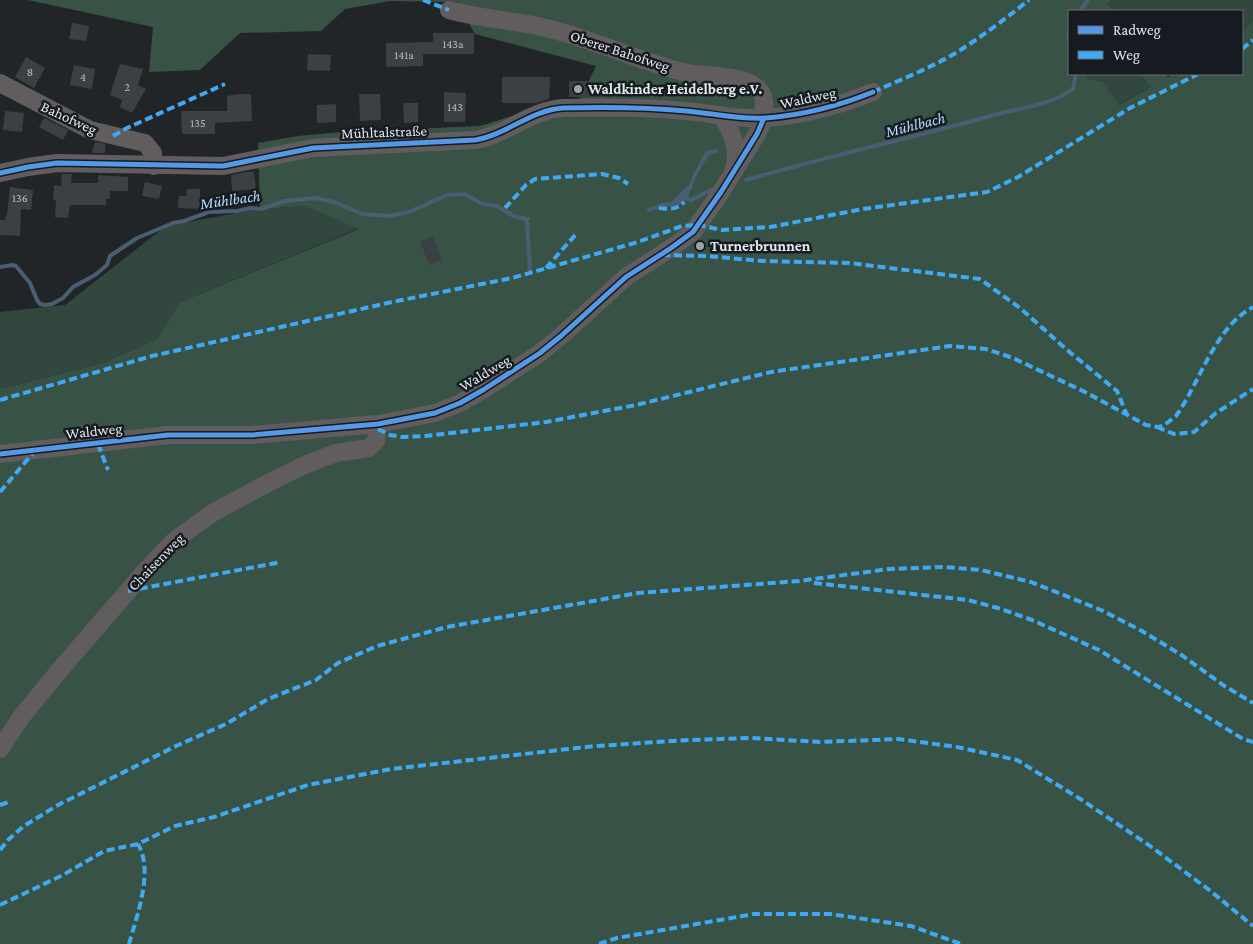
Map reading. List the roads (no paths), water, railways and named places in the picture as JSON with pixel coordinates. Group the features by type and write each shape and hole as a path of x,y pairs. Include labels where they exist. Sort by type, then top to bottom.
{"street":[{"name":"Oberer Bahofweg","path":"449,10 475,17 513,21 547,28 672,69 746,82 758,88 762,93 765,107 763,118"},
{"name":"Bahofweg","path":"0,83 90,130 145,143 153,153 154,166"},
{"name":"Waldweg","path":"0,454 168,435 252,435 378,424 435,413 460,403 540,353 626,276 693,232 716,200 757,134 763,118 802,113 837,105 873,92"},
{"name":"Mühltalstraße","path":"0,173 57,163 223,166 313,148 475,140 491,136 541,112 557,108 671,110 721,116 763,118"},
{"name":"Waldweg","path":"721,116 730,129 737,154 734,170"},
{"name":"Chaisenweg","path":"0,749 22,716 58,672 147,569 175,540 214,512 292,471 336,453 368,448 376,441 378,424"}],"water":[{"path":"687,186 690,188 688,200 679,205 671,206 669,204"}],"waterway":[{"name":"Mühlbach","path":"1081,10 1088,0"},
{"name":"Mühlbach","path":"746,180 1053,100 1073,89 1076,75"},
{"path":"690,188 707,153 716,151"},
{"name":"Mühlbach","path":"686,198 691,200 713,189"},
{"name":"Mühlbach","path":"0,267 16,266 30,283 37,300 40,304 45,305 52,304 63,298 73,287 95,275 107,265 110,256 137,238 173,223 209,212 237,211 251,208 261,209 285,201 316,198 337,203 362,214 389,216 409,212 447,195 465,194 482,204 497,206 515,217 528,219"},
{"name":"Mühlbach","path":"649,210 672,204"},
{"path":"525,219 527,222 530,273"}],"place":[{"name":"Waldkinder Heidelberg e.V.","path":"578,89"},
{"name":"Turnerbrunnen","path":"700,246"}]}
